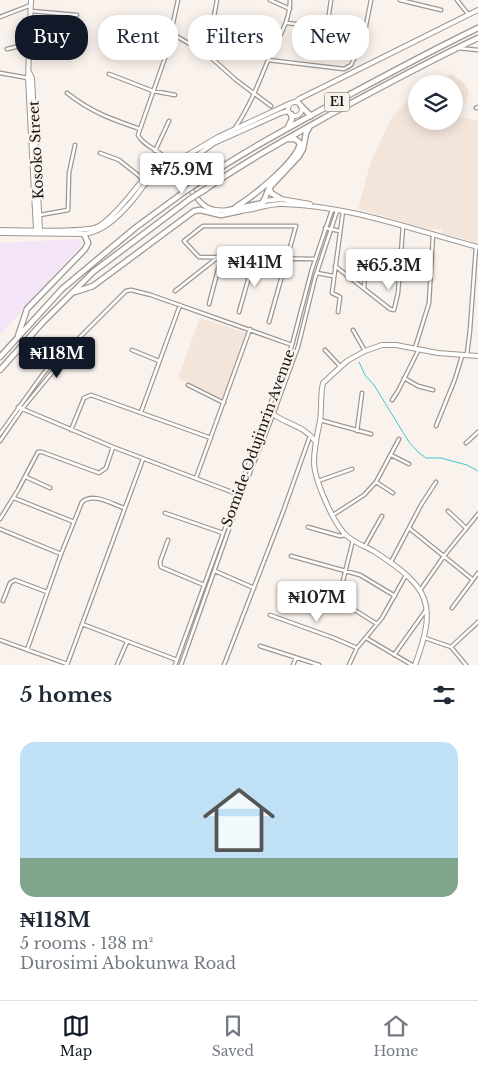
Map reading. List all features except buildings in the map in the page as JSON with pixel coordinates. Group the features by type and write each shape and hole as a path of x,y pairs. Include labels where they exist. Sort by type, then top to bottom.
{"highway":[{"name":"E1","path":"0,357 62,290 88,266 150,216 223,165 288,127 478,28"},
{"name":"E1","path":"0,370 42,322 93,272 230,172 421,65 478,38"},
{"path":"299,104 311,116"},
{"path":"288,127 292,119 290,113"},
{"path":"229,210 263,203 271,186 299,156 308,130 313,124"},
{"path":"236,207 279,172 296,153 300,142 292,138 279,144"},
{"path":"271,186 271,194 281,199"},
{"path":"72,293 93,286 194,211 200,210 221,215 240,211"},
{"path":"16,341 27,309 85,249 88,243 84,234"}],"street":[{"path":"175,15 178,0"},
{"path":"214,15 217,0"},
{"path":"270,0 290,9"},
{"path":"282,32 287,23 290,0"},
{"path":"329,15 332,0"},
{"path":"368,15 371,0"},
{"path":"400,0 441,10"},
{"path":"457,0 468,14"},
{"path":"0,16 31,2"},
{"name":"Kosoko Street","path":"30,15 31,2"},
{"path":"173,174 177,174 181,168 214,143 280,113 290,113 295,116 299,114 301,110 300,98 478,10"},
{"path":"30,11 76,15"},
{"path":"287,23 292,24"},
{"path":"8,49 15,47"},
{"path":"456,48 478,50"},
{"name":"Kosoko Street","path":"28,60 38,230"},
{"path":"164,60 138,135 139,138 167,160"},
{"path":"213,60 271,106"},
{"path":"234,129 243,117 255,94 268,60 346,69 353,60"},
{"name":"Kosoko Street","path":"28,70 32,78 35,183 39,215 38,230"},
{"path":"0,72 28,78"},
{"path":"109,74 153,91 175,95"},
{"path":"66,93 99,115 140,129"},
{"path":"0,231 86,229 96,227 117,209 152,169 171,158 184,157 234,129 291,103 299,104"},
{"path":"290,113 288,107 291,103"},
{"path":"155,151 169,121"},
{"path":"39,215 68,210 69,173 75,145"},
{"path":"100,153 119,160 143,179"},
{"path":"176,159 179,161 183,178 198,201 210,210 240,211 274,204 332,208 477,247 470,330 456,379 436,426"},
{"path":"167,160 164,167 167,173"},
{"path":"0,231 84,234 101,230 132,202 154,176 167,173 183,178"},
{"path":"198,201 212,208 226,209 264,200 281,199 318,207"},
{"name":"Somide Odujinrin Avenue","path":"175,665 223,533 239,495 292,345 315,259 332,208"},
{"path":"181,665 215,571 239,495 273,416 301,334 316,273 331,229 340,210"},
{"path":"338,312 340,297 332,293 340,231 340,210"},
{"path":"269,322 286,260 296,226 203,226 184,241 199,257 286,260 315,259"},
{"path":"335,266 390,309 394,310 398,293 403,226"},
{"path":"325,228 340,231"},
{"path":"392,400 398,392 417,349 429,303 433,235"},
{"path":"175,291 217,258"},
{"path":"209,304 220,262 217,258"},
{"path":"364,288 366,258"},
{"path":"239,312 254,259"},
{"path":"316,273 334,276"},
{"path":"0,434 20,408 74,347 76,341 126,291 140,292 180,305 292,345"},
{"path":"141,412 180,305"},
{"path":"196,478 250,329"},
{"path":"353,330 365,351"},
{"path":"295,333 301,334"},
{"path":"366,638 414,665 425,638 427,626 424,595 421,589 406,575 346,535 332,516 314,467 315,442 320,420 322,383 340,366 365,351 387,345 464,356 478,356"},
{"path":"132,350 159,361"},
{"path":"325,350 340,366"},
{"path":"404,378 418,386 433,390"},
{"path":"188,385 224,403"},
{"path":"357,431 362,393"},
{"path":"70,430 84,398 89,395 99,396 211,438"},
{"path":"20,408 113,448 239,495"},
{"path":"0,441 20,408"},
{"path":"268,410 273,416 297,426 310,434 315,442"},
{"path":"320,420 372,434"},
{"path":"466,443 478,432"},
{"path":"224,665 310,434"},
{"path":"332,516 364,495 376,482 399,439"},
{"path":"0,519 26,477 36,454 40,452 99,473 106,468 113,448"},
{"path":"391,454 409,464"},
{"path":"0,640 67,664 143,459"},
{"path":"318,481 352,469"},
{"path":"26,477 50,488"},
{"path":"376,482 393,493"},
{"path":"390,563 421,505 436,482"},
{"path":"14,498 74,522"},
{"path":"27,650 61,554 82,502 89,498 98,498 125,508"},
{"path":"448,512 466,528"},
{"path":"165,513 223,533"},
{"path":"421,589 444,556 478,514"},
{"path":"365,546 382,516"},
{"path":"308,527 340,536 346,535"},
{"path":"409,528 472,579"},
{"path":"0,529 61,554"},
{"path":"168,540 160,562 161,567 204,585"},
{"path":"338,601 353,540"},
{"path":"291,556 360,575 395,596"},
{"path":"215,571 254,588"},
{"path":"452,608 478,573"},
{"path":"349,665 357,648 377,624 406,575"},
{"path":"3,601 10,583 15,580 47,592"},
{"path":"281,587 338,601 352,607 377,624"},
{"path":"394,655 426,610"},
{"path":"270,615 357,648"},
{"path":"451,647 478,622"},
{"path":"82,624 177,660"},
{"path":"425,638 451,647 466,665"},
{"path":"117,665 127,642"},
{"path":"260,646 319,665"},
{"path":"293,665 296,658"}],"shaded area":[{"path":"463,82 469,92 463,109"},
{"path":"408,101 408,130 463,130 463,118 478,121 478,243 442,233 442,230 434,228 432,230 358,209 371,161 392,117"},
{"path":"76,239 83,243 0,335 0,243"},
{"path":"200,318 246,333 223,400 178,378"}],"waterway":[{"path":"359,362 365,375 374,385 409,442 418,452 426,458 441,458 467,465 478,471"}]}
